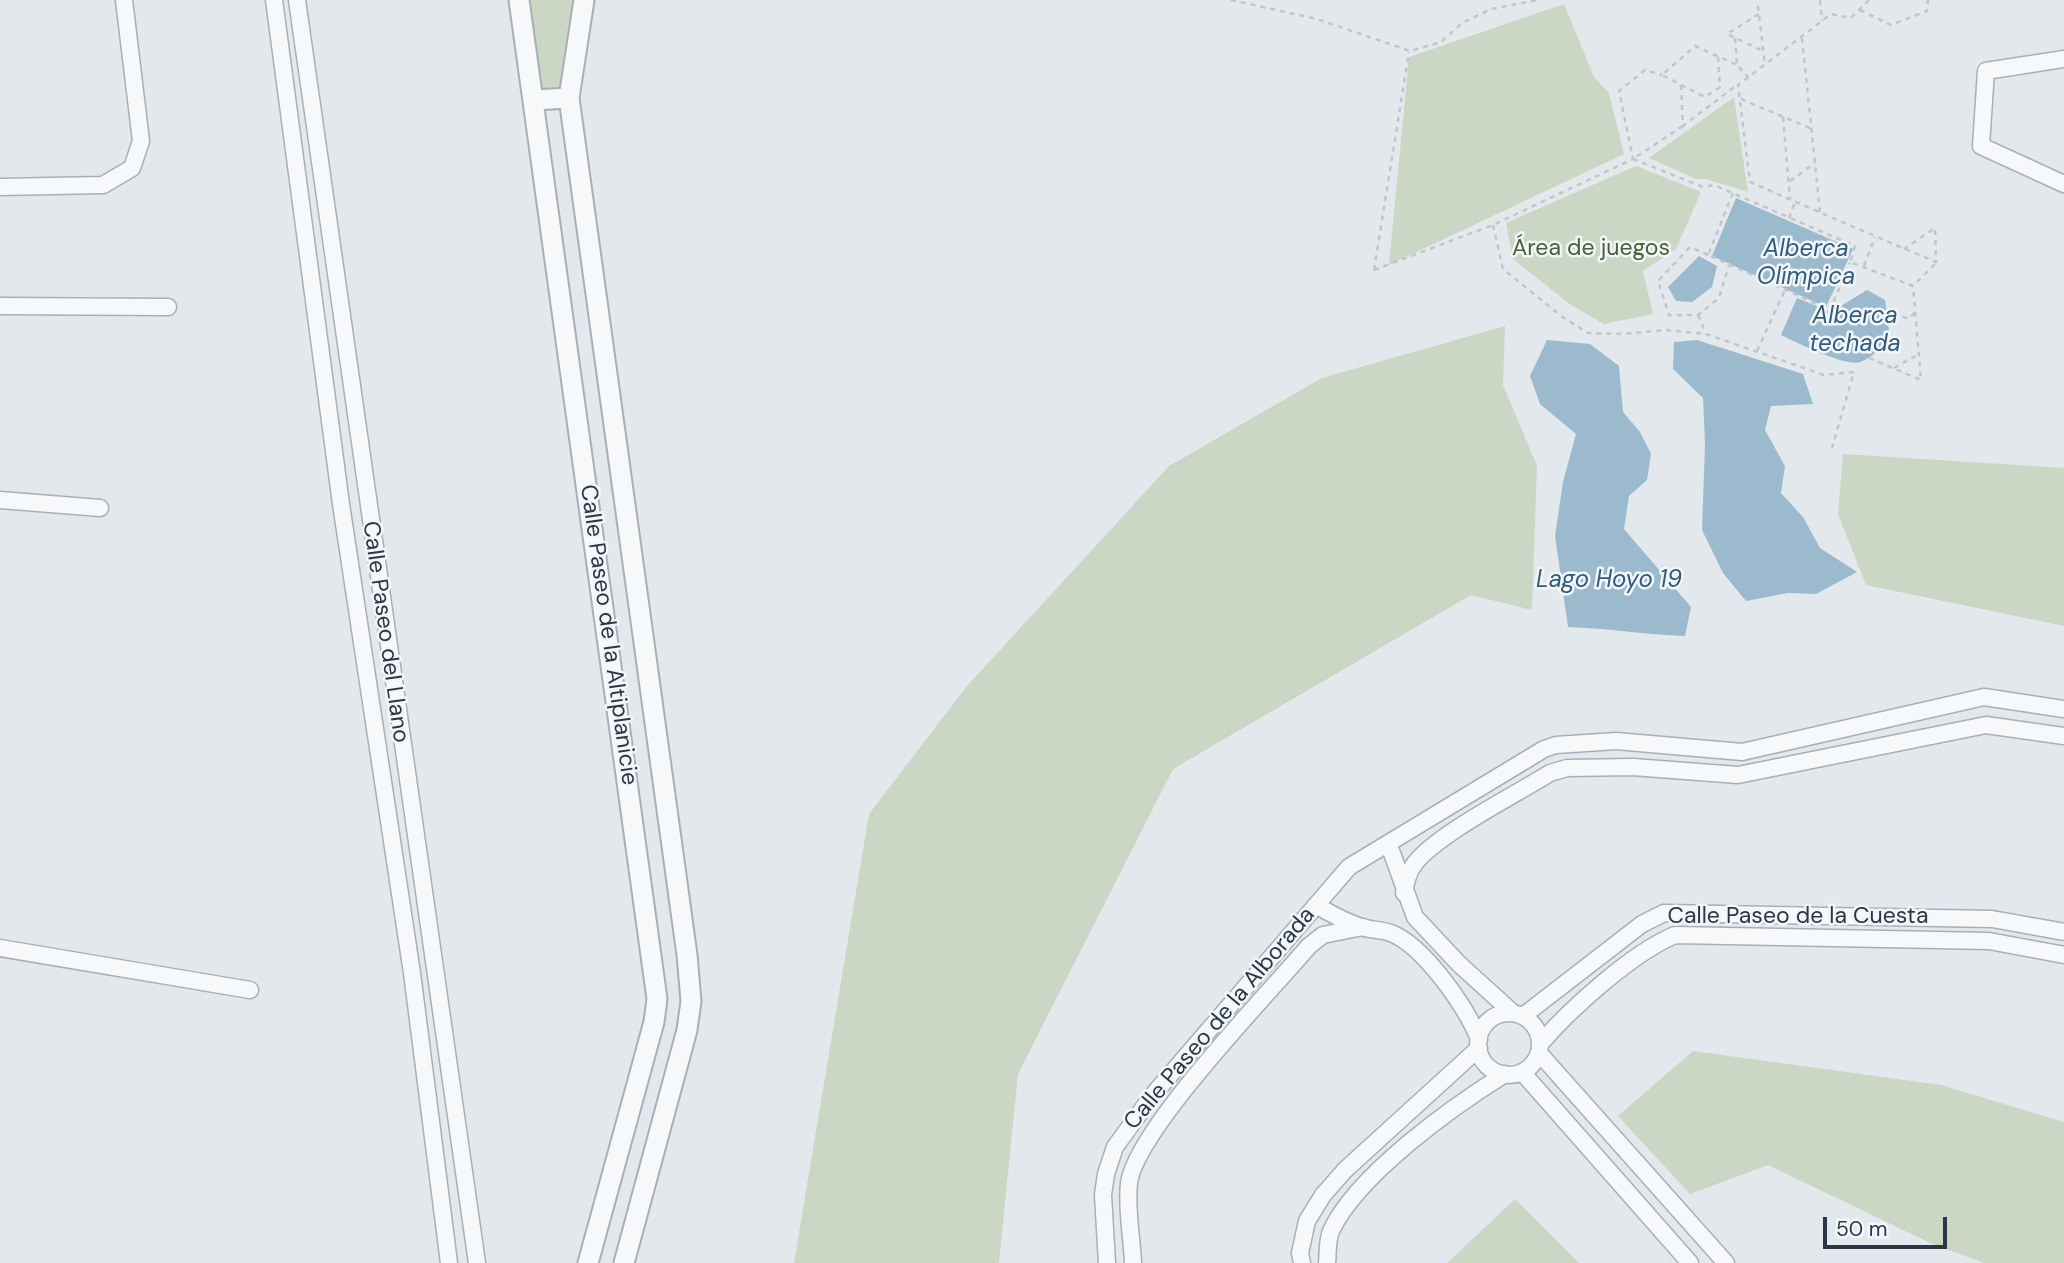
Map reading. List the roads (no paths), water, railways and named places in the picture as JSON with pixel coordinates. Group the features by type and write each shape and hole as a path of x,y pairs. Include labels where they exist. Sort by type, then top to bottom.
{"street":[{"path":"0,187 103,185 131,167 141,141 124,0"},
{"name":"Calle Paseo del Llano","path":"274,0 341,504 412,973 449,1263"},
{"name":"Calle Paseo del Llano","path":"297,0 477,1263"},
{"name":"Calle Paseo de la Altiplanicie","path":"519,0 657,999 654,1022 588,1263"},
{"name":"Calle Paseo de la Altiplanicie","path":"584,0 569,98 687,955 691,1001 687,1030 624,1263"},
{"path":"2064,59 1986,72 1981,146 2064,184"},
{"path":"534,100 569,98"},
{"path":"0,306 168,307"},
{"path":"341,504 366,499"},
{"path":"0,500 100,508"},
{"path":"597,555 630,552"},
{"path":"1726,1263 1539,1049 1535,1027 1459,964 1411,911 1389,845 1544,748 1616,741 1742,752 1984,697 2064,709"},
{"path":"2015,729 2018,702"},
{"path":"1404,893 1407,877 1415,863 1433,845 1550,774 1567,768 1656,769 1738,775 1986,725 2064,736"},
{"path":"1656,769 1658,745"},
{"name":"Calle Paseo de la Alborada","path":"1107,1263 1104,1205 1106,1174 1115,1147 1152,1096 1349,867 1389,845"},
{"path":"1316,905 1363,927 1391,933 1443,979 1465,1008 1489,1067 1505,1074"},
{"path":"1391,933 1411,911"},
{"name":"Calle Paseo de la Cuesta","path":"1518,1015 1642,923 1664,913 1992,919 2064,932"},
{"path":"1942,918 1942,940"},
{"name":"Calle Paseo de la Alborada","path":"1133,1263 1129,1183 1137,1155 1170,1109 1310,946 1323,935 1363,927"},
{"name":"Calle Paseo de la Cuesta","path":"1539,1049 1558,1022 1654,943 1675,935 1989,941 2064,955"},
{"path":"0,948 250,990"},
{"path":"653,958 687,955"},
{"path":"412,973 435,970"},
{"path":"1302,1263 1300,1253 1307,1221 1323,1195 1345,1170 1479,1044 1490,1020 1518,1015"},
{"path":"1327,1263 1330,1235 1343,1209 1406,1145 1505,1074 1522,1072 1539,1049"},
{"path":"1522,1072 1690,1263"},
{"path":"1104,1205 1130,1205"}],"water":[{"name":"Alberca Olímpica","path":"1736,198 1853,249 1826,307 1712,256"},
{"path":"1699,256 1717,266 1712,287 1692,302 1676,301 1668,287"},
{"name":"Alberca techada","path":"1867,290 1885,300 1890,338 1864,360 1853,363 1832,358 1781,335 1797,298 1831,312"},
{"name":"Lago Hoyo 19","path":"1547,340 1590,344 1619,366 1623,412 1640,432 1651,454 1647,480 1629,496 1624,529 1691,607 1685,636 1568,627 1555,536 1563,482 1576,434 1540,404 1530,376"},
{"name":"Lago Hoyo 19","path":"1697,340 1803,374 1813,404 1771,406 1765,430 1785,466 1781,493 1803,517 1820,548 1857,572 1816,594 1788,593 1746,601 1723,573 1702,530 1705,444 1703,398 1673,369 1674,342"}],"park label":[{"name":"Área de juegos","path":"1591,249"}]}
